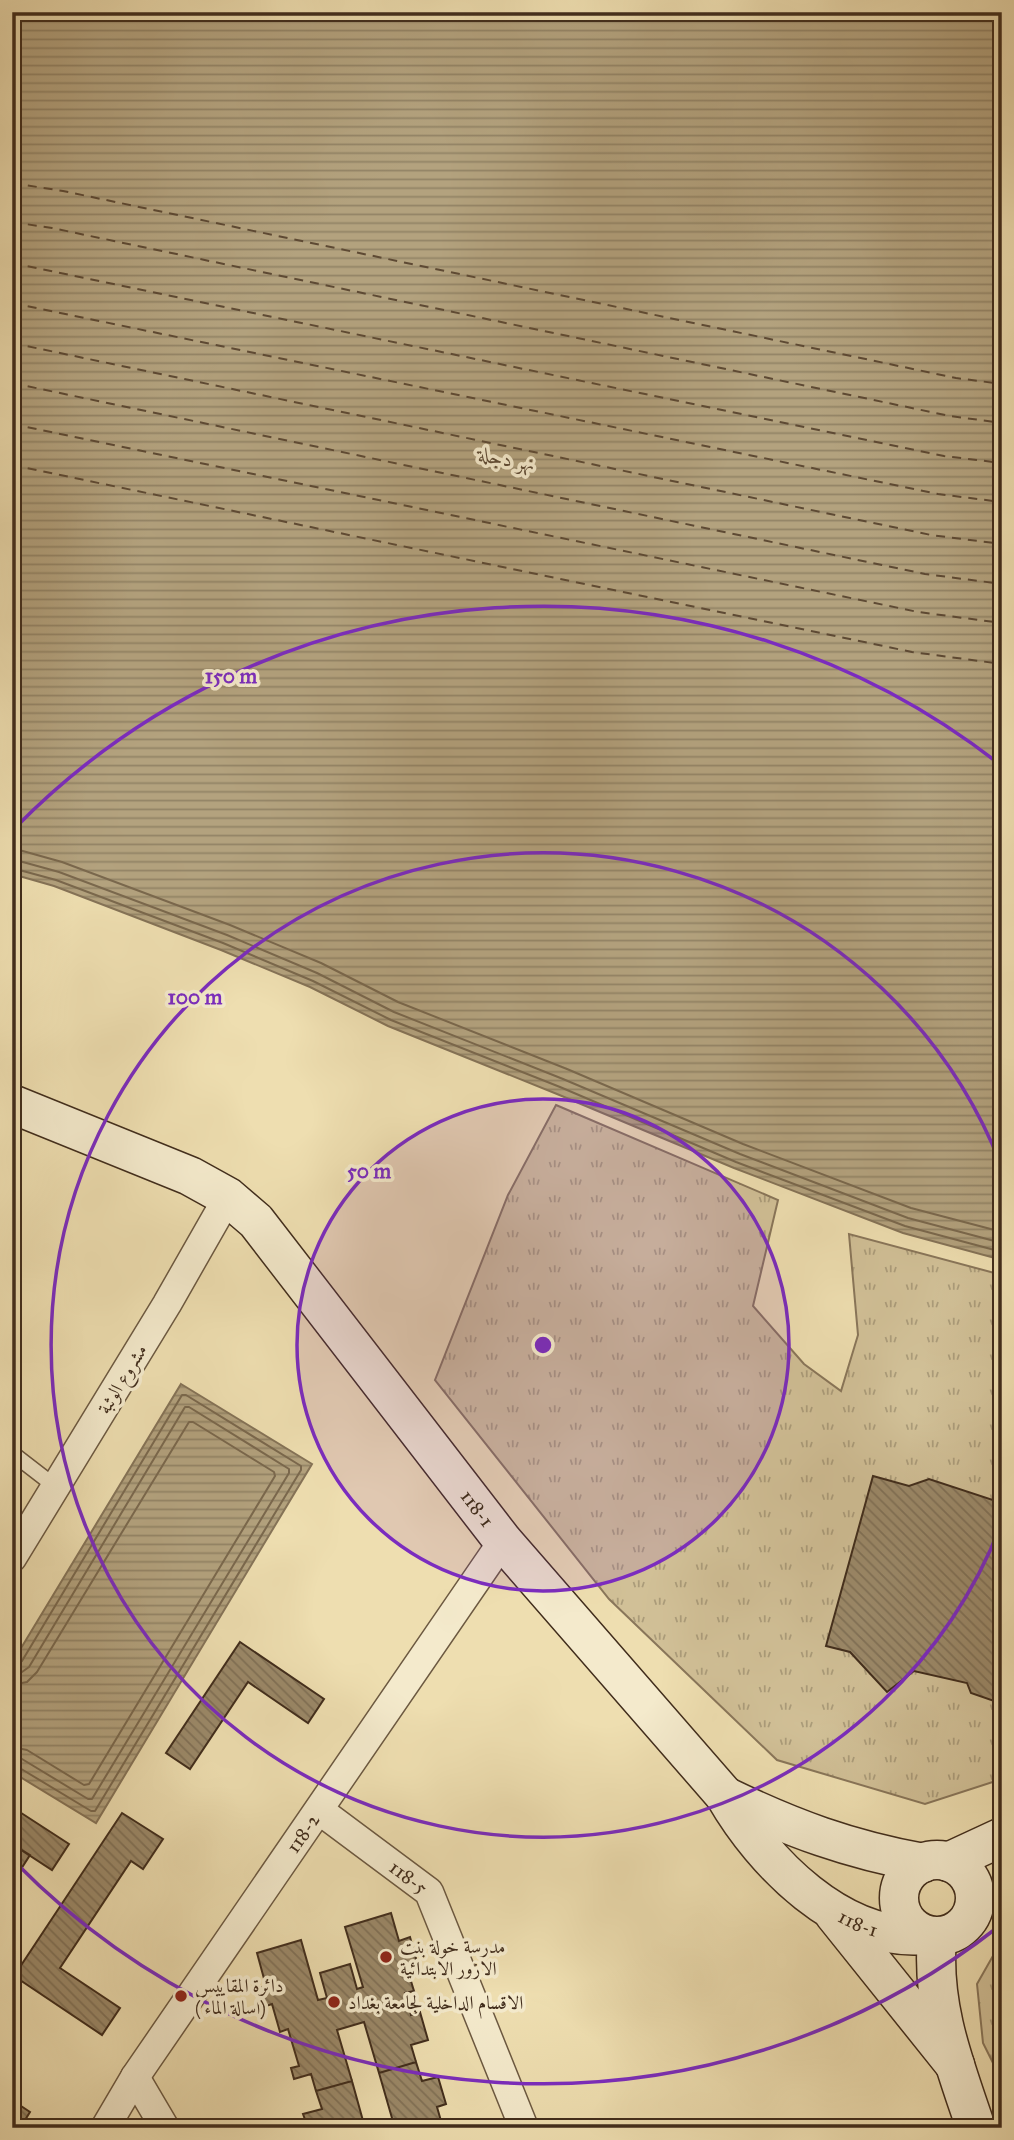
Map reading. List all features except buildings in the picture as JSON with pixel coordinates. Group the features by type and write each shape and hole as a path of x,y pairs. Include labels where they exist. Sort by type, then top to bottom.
{"street":[{"name":"118-1","path":"12,1104 190,1176 228,1197 256,1221 503,1541 725,1796 740,1824 760,1849 805,1891 853,1920 901,1936 931,1936"},
{"name":"مشروع الوثبة","path":"12,1558 167,1304 228,1197"},
{"name":"118-2","path":"105,2128 135,2077 503,1541"},
{"path":"725,1796 782,1824 835,1843 879,1855 936,1862 960,1868 969,1878 974,1891 970,1917"},
{"name":"118-5","path":"319,1810 429,1892 524,2128"},
{"path":"1002,1837 912,1870 903,1880 899,1892 899,1906 904,1918 913,1928 931,1936 950,1934 1002,1894"},
{"path":"828,1907 955,2065"},
{"path":"931,1936 937,1993 955,2065 976,2128"},
{"path":"135,2077 165,2128"}],"lane":[{"path":"12,1453 56,1487"}],"green space":[{"path":"556,1105 778,1200 753,1306 804,1364 841,1391 858,1335 849,1234 1002,1275 1002,1779 925,1804 777,1760 609,1599 435,1380 508,1195"},
{"path":"1002,1940 1002,2081 983,2043 977,1984"}],"water":[{"name":"نهر دجلة","path":"12,12 1002,12 1002,1260 903,1233 734,1168 388,1026 310,987 221,950 54,886 12,874"},
{"path":"181,1384 312,1464 96,1823 12,1772 12,1663"}],"ferry route":[{"path":"12,183 63,191 956,378 1002,384"},
{"path":"12,222 52,228 950,416 1002,423"},
{"path":"12,263 944,456 1002,463"},
{"path":"12,303 938,494 1002,502"},
{"path":"12,343 931,535 1002,544"},
{"path":"12,383 925,574 1002,584"},
{"path":"12,424 918,612 1002,623"},
{"path":"12,465 912,652 1002,664"}],"place":[{"name":"مدرسة خولة بنت الازور الابتدائية","path":"386,1957"},
{"name":"دائرة المقاييس ( اسالة الماء)","path":"181,1996"},
{"name":"الاقسام الداخلية لجامعة بغداد","path":"334,2002"}]}
